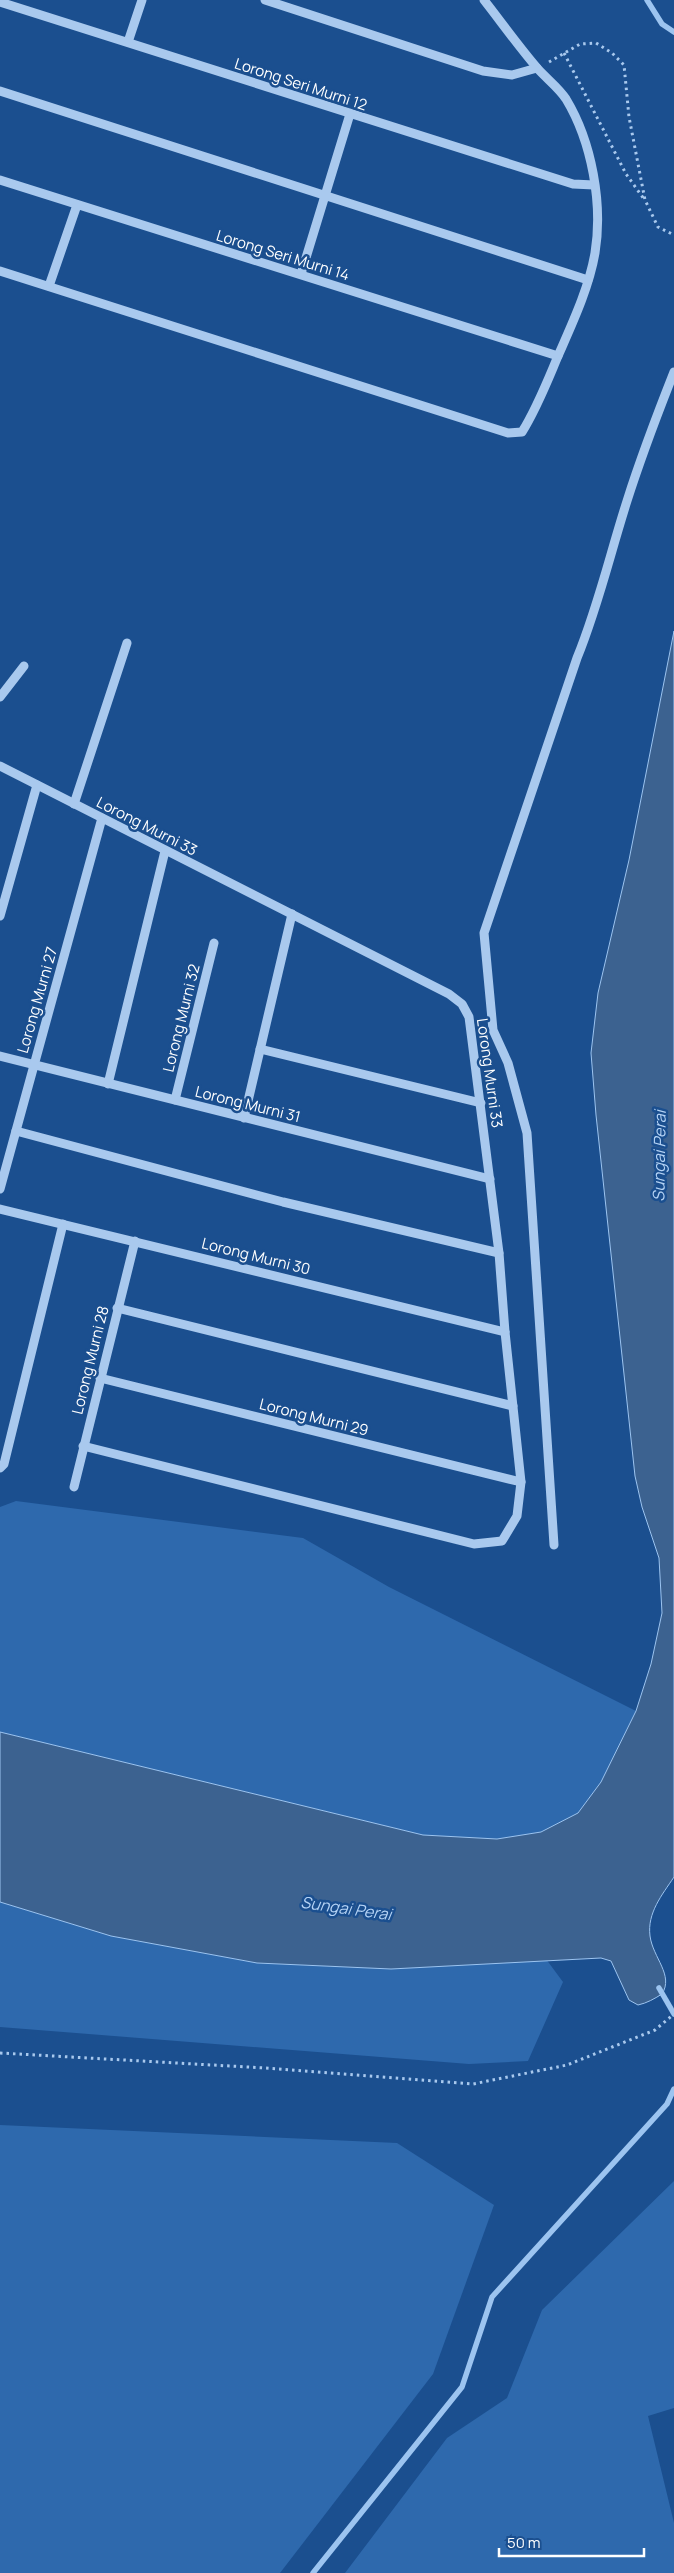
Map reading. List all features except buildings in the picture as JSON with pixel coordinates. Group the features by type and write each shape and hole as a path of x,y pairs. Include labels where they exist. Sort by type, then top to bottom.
{"street":[{"path":"128,42 142,0"},
{"path":"265,0 483,71 512,75 538,68"},
{"path":"0,271 498,430 508,433 522,432 532,416 588,280 595,254 598,223 594,185 587,149 575,116 565,98 538,68 484,0"},
{"name":"Lorong Seri Murni 12","path":"0,2 573,184 594,185"},
{"path":"0,91 588,280"},
{"path":"301,274 350,114"},
{"name":"Lorong Seri Murni 14","path":"0,180 558,356"},
{"path":"49,286 77,205"},
{"path":"554,1545 526,1133 508,1063 493,1030 484,933 577,658 594,616 627,502 650,432 674,372"},
{"path":"74,804 127,643"},
{"path":"0,697 24,666"},
{"name":"Lorong Murni 33","path":"0,766 449,994 462,1004 470,1016 500,1253 505,1332 521,1482 517,1516 502,1541 474,1544 83,1446"},
{"path":"0,916 36,785"},
{"name":"Lorong Murni 27","path":"0,1189 102,818"},
{"path":"108,1084 165,850"},
{"path":"244,1118 292,914"},
{"name":"Lorong Murni 32","path":"176,1100 214,942"},
{"path":"260,1049 481,1103"},
{"name":"Lorong Murni 31","path":"0,1056 490,1179"},
{"path":"16,1131 283,1202 500,1253"},
{"name":"Lorong Murni 30","path":"0,1208 505,1332"},
{"path":"0,1468 4,1464 63,1224"},
{"name":"Lorong Murni 28","path":"74,1486 134,1241"},
{"path":"117,1308 513,1406"},
{"name":"Lorong Murni 29","path":"100,1378 521,1482"}],"path":[{"path":"538,68 580,44 596,43 612,53 624,65 629,117 645,200"},
{"path":"564,53 626,174 645,200 658,227 674,235"},
{"path":"0,2053 265,2068 473,2084 566,2065 654,2030 674,2014"}],"shaded area":[{"path":"16,1501 303,1538 389,1587 636,1711 601,1782 578,1813 541,1832 497,1839 423,1835 0,1732 0,1507"},
{"path":"0,1902 111,1936 257,1963 391,1969 546,1959 563,1982 528,2061 469,2064 0,2027"},
{"path":"0,2125 397,2143 494,2205 433,2374 280,2573 0,2573"},
{"path":"674,2181 674,2408 648,2416 674,2523 674,2573 345,2573 447,2438 507,2398 542,2310"}],"water":[{"name":"Sungai Perai","path":"674,631 674,1877 656,1905 650,1928 652,1944 666,1980 662,1994 638,2005 629,2000 611,1961 601,1958 391,1969 257,1963 111,1936 0,1902 0,1732 423,1835 497,1839 541,1832 578,1813 601,1782 636,1711 651,1664 662,1613 659,1558 642,1507 635,1476 591,1053 598,993 629,860"}],"waterway":[{"path":"647,0 662,24 674,32"},
{"path":"659,1988 674,2014"},
{"path":"313,2573 462,2387 492,2297 667,2104 674,2089"}]}
